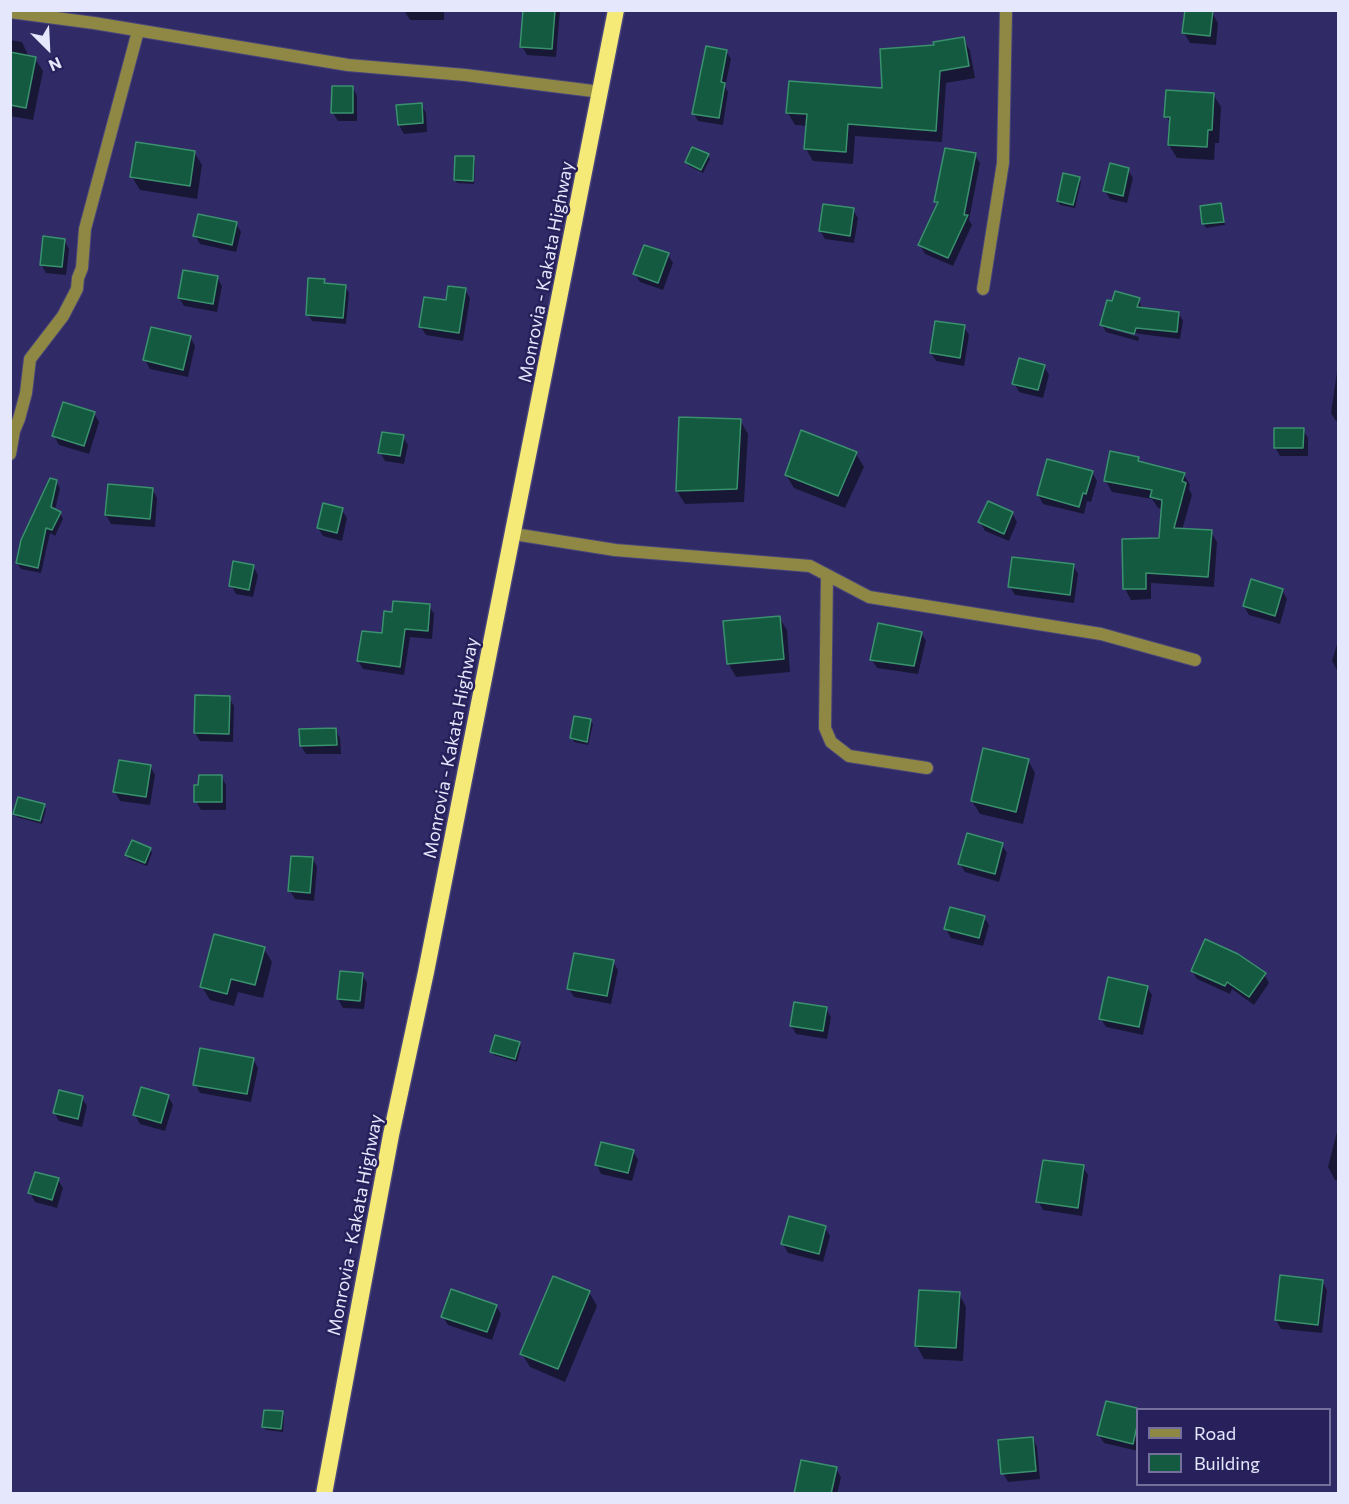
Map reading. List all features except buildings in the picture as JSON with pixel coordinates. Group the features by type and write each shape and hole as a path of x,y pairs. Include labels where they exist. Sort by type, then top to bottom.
{"highway":[{"name":"Monrovia - Kakata Highway","path":"324,1494 391,1135 429,961 616,10"}],"street":[{"path":"983,289 1003,163 1006,10"},
{"path":"10,12 348,65 465,75 601,92"},
{"path":"10,454 14,431 26,393 30,359 63,316 76,290 82,268 85,229 138,31"},
{"path":"514,534 615,550 810,566 869,597 1101,634 1195,660"},
{"path":"827,576 825,728 831,741 849,756 927,768"}]}
